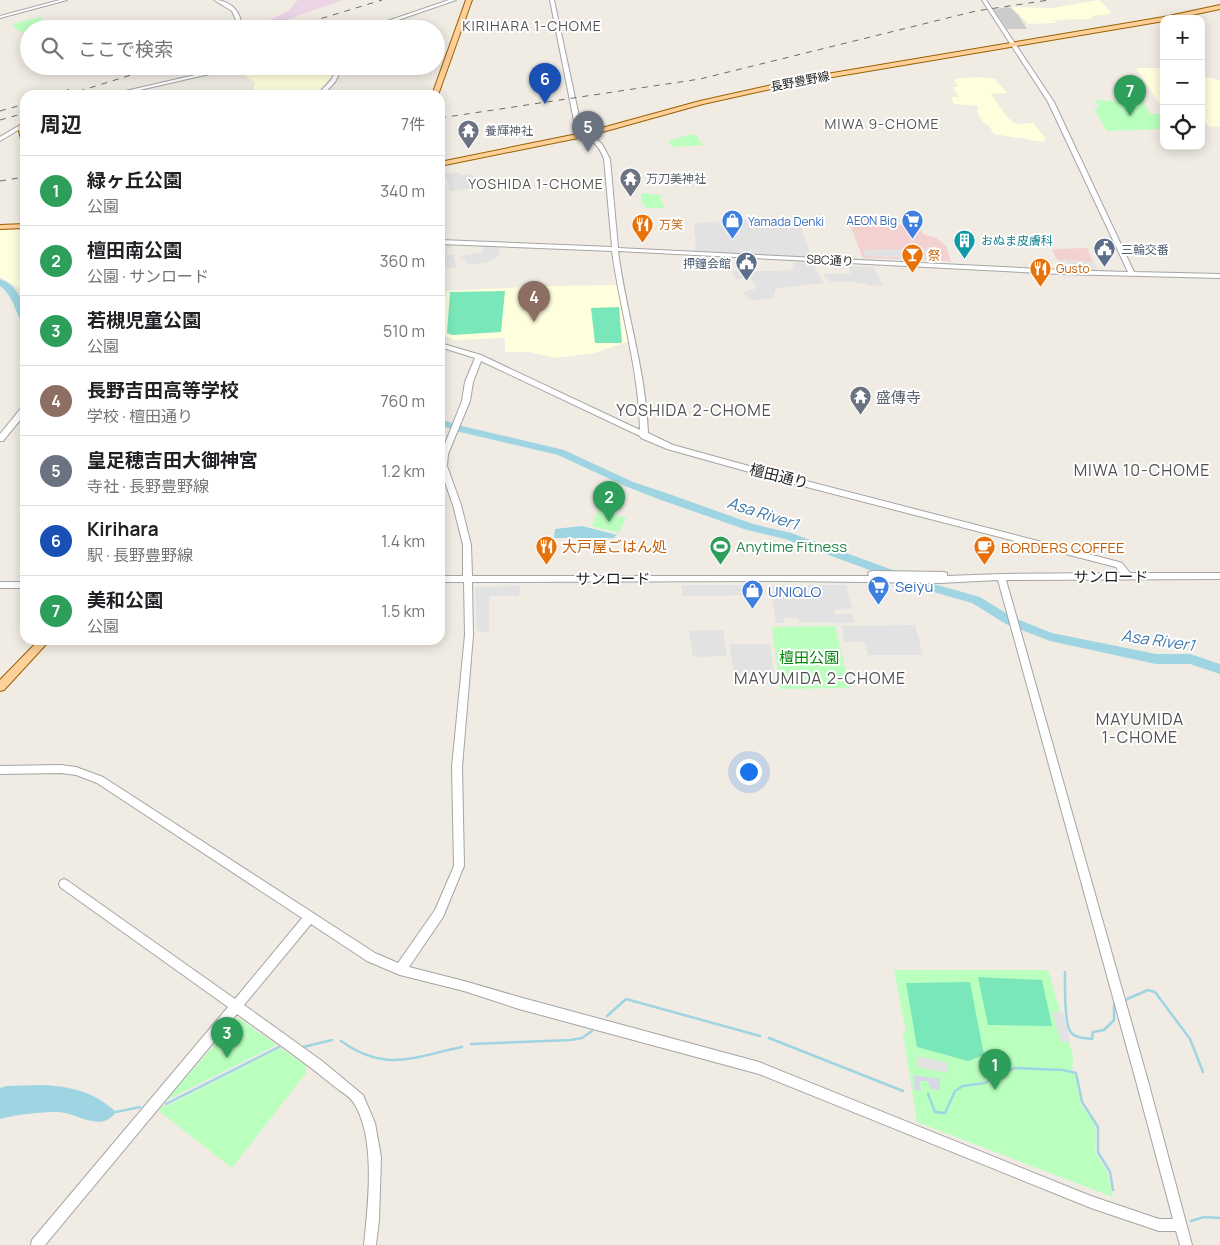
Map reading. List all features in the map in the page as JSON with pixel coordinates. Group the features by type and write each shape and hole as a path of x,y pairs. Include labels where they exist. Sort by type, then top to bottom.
{"main road":[{"path":"445,56 465,0"},
{"path":"445,67 469,0"},
{"name":"長野豊野線","path":"1183,15 1220,7"},
{"name":"長野豊野線","path":"445,163 588,134 731,95 827,76 1160,20"},
{"path":"433,90 438,75"},
{"path":"437,90 442,75"},
{"path":"0,227 20,226"},
{"path":"0,688 40,645"}],"street":[{"path":"0,17 65,0"},
{"path":"216,0 224,3 236,13 238,20"},
{"path":"393,20 454,0"},
{"path":"552,0 577,121 580,127 604,149 609,163 615,249 620,283 642,378 645,410 644,436"},
{"path":"984,0 1051,102 1132,274"},
{"path":"134,90 203,75"},
{"path":"325,90 336,75"},
{"path":"0,139 20,128"},
{"name":"SBC通り","path":"445,242 1061,272 1220,276"},
{"name":"檀田通り","path":"445,347 479,357 670,447 1119,565 1127,576"},
{"path":"445,452 466,401 469,382 479,357"},
{"path":"0,439 20,415"},
{"path":"400,970 439,913 459,866 456,767 469,634 468,545 445,472"},
{"name":"サンロード","path":"445,579 787,578 875,574 1001,577"},
{"name":"サンロード","path":"826,577 940,580 1001,577 1220,576"},
{"path":"1001,577 1186,1245"},
{"path":"0,585 20,585"},
{"path":"0,770 61,769 76,771 100,780 371,958 400,970 759,1068 1101,1205 1158,1225 1180,1226"},
{"path":"64,884 318,1066 359,1100 370,1123 375,1157 373,1220 370,1245"},
{"path":"36,1245 310,917"}],"shaded area":[{"path":"298,0 343,0 287,20 270,20 288,11"},
{"path":"1099,0 1111,12 1109,14 1091,16 1092,19 1054,20 1057,23 1028,24 1012,7 1052,8"},
{"path":"1006,7 1011,8 1019,16 1027,29 1007,29 994,10"},
{"path":"1136,68 1160,68 1160,105"},
{"path":"244,75 332,75 320,90 253,90 255,83"},
{"path":"977,77 995,79 1007,93 991,94 1008,118 1016,124 1033,123 1046,139 1043,142 994,134 977,112 978,106 954,104 951,97 959,97 953,87 958,87 954,79"},
{"path":"1205,77 1220,80 1220,126 1210,127 1205,123"},
{"path":"459,172 460,175 472,174 476,188 450,191 447,178 445,178 445,173"},
{"path":"867,219 871,221 890,221 891,225 918,225 923,234 936,238 946,246 951,262 863,258 848,220"},
{"path":"750,220 759,224 799,222 812,259 694,253 696,240 695,223"},
{"path":"20,229 20,289 0,277 0,230"},
{"path":"445,245 452,245 452,247 447,249 447,255 454,255 457,268 445,268"},
{"path":"484,246 498,246 499,256 486,263 466,263 465,258 461,259 461,256 483,252"},
{"path":"937,248 941,260 865,256 863,250"},
{"path":"1087,248 1097,270 1068,269 1066,262 1058,261 1052,250 1053,249"},
{"path":"1057,259 1094,262 1097,270 1068,269 1066,262 1058,261"},
{"path":"793,262 812,263 824,283 776,288 773,298 752,301 743,293 757,288 751,278 735,279 732,271 780,271 794,269"},
{"path":"849,266 873,267 883,285 868,286 867,284 855,282 831,282 823,274 850,274"},
{"path":"619,285 630,341 594,353 555,358 529,352 505,352 505,338 454,340 445,336 446,291 544,286"},
{"path":"681,585 760,585 761,595 683,596"},
{"path":"770,585 846,585 852,608 834,610 836,614 853,614 855,623 800,622 798,618 784,618 784,623 776,623"},
{"path":"520,586 519,596 489,596 489,632 477,631 475,587"},
{"path":"915,625 923,655 868,655 865,642 845,642 841,626"},
{"path":"723,630 727,656 693,657 689,631"},
{"path":"729,644 770,644 774,673 734,673"},
{"path":"1052,1012 1063,1012 1070,1042 1061,1042"},
{"path":"917,1056 947,1063 947,1073 917,1067"},
{"path":"913,1075 940,1079 940,1090 930,1089 928,1081 919,1081 921,1091 914,1090"}],"green space":[{"path":"42,17 42,20 29,20"},
{"path":"20,22 20,32 12,24"},
{"path":"1144,98 1144,104 1150,114 1160,114 1160,129 1107,131 1094,109 1100,108 1095,100 1117,101"},
{"path":"692,134 698,137 699,141 704,145 672,147 668,141"},
{"path":"641,193 661,195 660,200 664,205 663,208 646,208 641,201"},
{"path":"505,291 501,332 452,335 447,333 450,292"},
{"path":"619,307 622,343 595,343 591,308"},
{"path":"598,510 626,518 619,533 592,526"},
{"name":"檀田公園","path":"835,626 850,688 780,689 772,627"},
{"path":"894,970 1048,970 1073,1056 1072,1073 1075,1075 1081,1105 1093,1120 1096,1133 1095,1152 1107,1172 1113,1197 917,1122 903,1033 906,1032"},
{"path":"978,977 1042,980 1052,1026 988,1025"},
{"path":"970,982 984,1055 968,1061 917,1047 906,983"},
{"path":"238,1018 277,1045 165,1101"},
{"path":"280,1048 306,1065 306,1073 232,1168 159,1111 162,1106 169,1105"}],"water":[{"path":"582,526 617,535 613,538 554,538 555,529"},
{"path":"42,1085 82,1091 100,1099 116,1112 110,1118 96,1122 58,1112 43,1112 0,1119 0,1088 6,1086"}],"waterway":[{"name":"Asa River1","path":"0,282 10,289 20,307"},
{"name":"Asa River1","path":"445,424 460,429 561,452 629,484 665,497 751,527 787,536 920,584 976,600 1010,621 1050,637 1156,659 1190,659 1220,669"},
{"path":"1065,972 1067,1019 1070,1031 1074,1035 1092,1039 1093,1032 1104,1030 1114,1020 1114,1005 1116,1004"},
{"path":"1125,1000 1148,990 1155,992 1190,1039 1203,1072"},
{"path":"607,1016 626,999 760,1036"},
{"path":"471,1044 571,1040 582,1038 592,1031"},
{"path":"769,1038 903,1091"},
{"path":"303,1047 332,1040"},
{"path":"341,1041 357,1051 386,1060 414,1058 462,1047"},
{"path":"166,1104 279,1047"},
{"path":"928,1094 935,1112 945,1113 955,1091 963,1086 985,1083 1015,1068 1063,1070 1076,1073 1082,1102 1098,1127 1098,1152 1110,1172 1113,1190"},
{"path":"116,1112 140,1107"},
{"path":"1191,1221 1204,1217 1220,1218"}],"railway":[{"path":"316,20 382,0"},
{"path":"445,117 700,79 976,11 1049,0"},
{"path":"83,90 131,75"},
{"path":"68,90 74,88"},
{"path":"0,111 20,105"},
{"path":"0,120 20,114"},
{"path":"0,181 20,178"}],"place":[{"name":"Kirihara","path":"545,104"},
{"name":"美和公園","path":"1130,116"},
{"name":"養輝神社","path":"469,149"},
{"name":"皇足穂吉田大御神宮","path":"588,152"},
{"name":"万刀美神社","path":"630,197"},
{"name":"AEON Big","path":"913,239"},
{"name":"Yamada Denki","path":"732,240"},
{"name":"万笑","path":"643,243"},
{"name":"おぬま皮膚科","path":"965,259"},
{"name":"三輪交番","path":"1105,268"},
{"name":"祭","path":"912,274"},
{"name":"押鐘会館","path":"747,282"},
{"name":"Gusto","path":"1040,287"},
{"name":"長野吉田高等学校","path":"534,322"},
{"name":"盛傳寺","path":"860,416"},
{"name":"檀田南公園","path":"609,522"},
{"name":"大戸屋ごはん処","path":"546,565"},
{"name":"Anytime Fitness","path":"720,565"},
{"name":"BORDERS COFFEE","path":"985,566"},
{"name":"Seiyu","path":"879,605"},
{"name":"UNIQLO","path":"752,610"},
{"name":"若槻児童公園","path":"227,1058"},
{"name":"緑ヶ丘公園","path":"995,1090"}],"district":[{"name":"KIRIHARA 1-CHOME","path":"532,25"},
{"name":"MIWA 9-CHOME","path":"882,123"},
{"name":"YOSHIDA 1-CHOME","path":"536,183"},
{"name":"YOSHIDA 2-CHOME","path":"694,410"},
{"name":"MIWA 10-CHOME","path":"1142,470"},
{"name":"MAYUMIDA 2-CHOME","path":"820,678"},
{"name":"MAYUMIDA 1-CHOME","path":"1140,728"}]}
